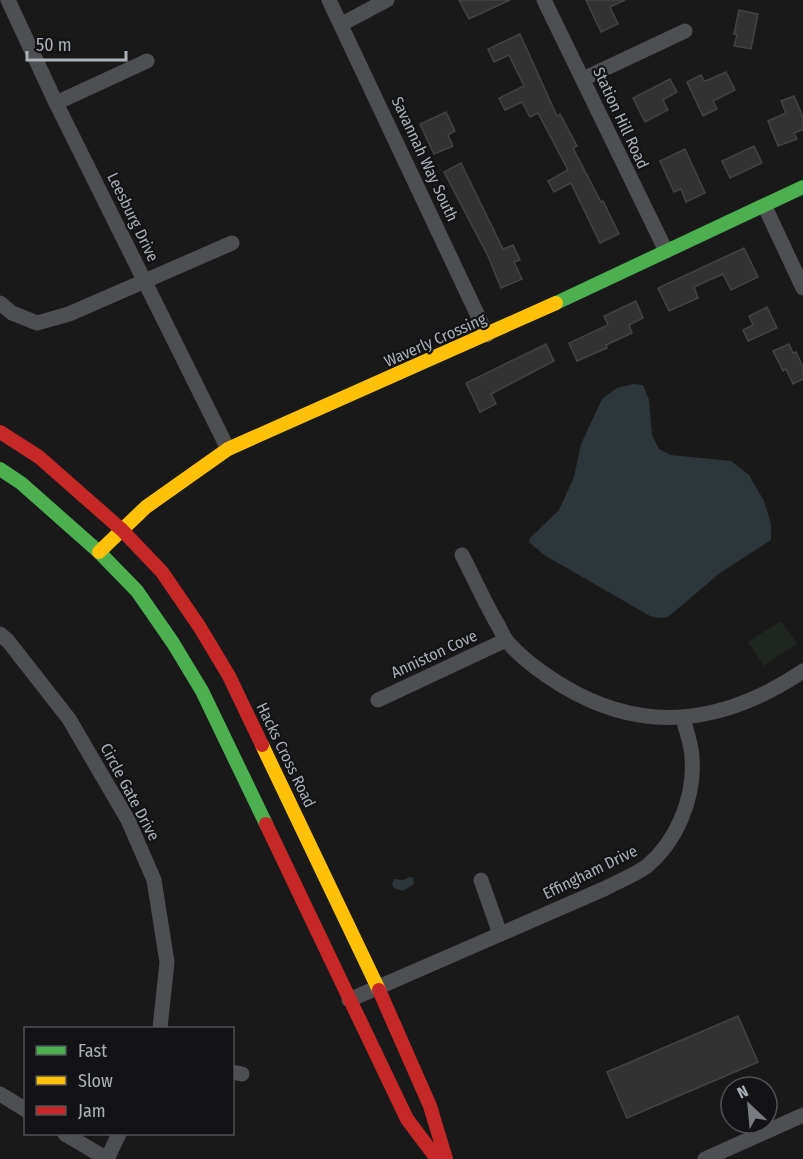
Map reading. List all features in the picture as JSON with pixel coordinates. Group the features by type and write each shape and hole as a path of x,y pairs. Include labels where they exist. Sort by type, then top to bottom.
{"main road":[{"name":"Waverly Crossing","path":"99,552 146,507 228,449 487,334 765,207 803,187"},
{"name":"Hacks Cross Road","path":"0,432 39,457 122,530 162,572 199,626 229,676 378,988 430,1107 446,1159"},
{"path":"0,470 21,483 99,552 137,591 172,643 202,691 407,1119 437,1159"}],"street":[{"name":"Leesburg Drive","path":"8,0 56,103 228,449"},
{"name":"Savannah Way South","path":"329,0 487,334"},
{"path":"342,24 387,0"},
{"name":"Station Hill Road","path":"544,0 666,251"},
{"path":"583,80 685,31"},
{"path":"56,103 147,61"},
{"path":"765,207 803,288"},
{"path":"0,303 12,314 37,323 69,314 232,243"},
{"path":"462,555 506,640 556,681 575,693 631,715 683,718 715,713 744,704 783,685 803,671"},
{"name":"Circle Gate Drive","path":"0,634 69,719 128,820 154,880 167,962 160,1027"},
{"name":"Anniston Cove","path":"378,700 506,640"},
{"name":"Effingham Drive","path":"349,1000 606,888 646,867 666,846 678,824 692,788 693,757 683,718"},
{"path":"481,880 500,934"},
{"path":"0,1094 24,1109"},
{"path":"705,1159 803,1116"},
{"path":"67,1135 107,1159 119,1135"}],"shaded area":[{"path":"633,384 643,385 649,400 652,435 659,449 671,455 731,461 749,475 764,501 771,524 771,540 720,573 668,617 650,616 544,555 529,542 530,538 559,510 574,477 581,444 602,399 617,388"},
{"path":"779,622 797,643 764,666 748,642"},
{"path":"413,878 414,884 403,891 394,888 392,884 394,879 403,880"}],"building":[{"path":"459,0 510,0 469,19"},
{"path":"586,0 625,0 610,7 618,24 601,32"},
{"path":"739,10 758,14 751,49 734,46"},
{"path":"520,34 557,116 560,114 577,146 573,148 619,234 600,243 571,183 554,192 548,181 568,170 538,113 530,117 522,102 505,110 499,98 524,86 509,55 494,62 488,49"},
{"path":"726,72 735,90 713,101 717,109 703,116 687,82 701,75 704,81"},
{"path":"670,79 677,92 663,100 668,110 645,122 633,98"},
{"path":"794,96 803,117 803,130 794,133 797,139 778,146 768,121 786,113 781,101"},
{"path":"446,112 455,131 448,135 453,146 434,154 420,124"},
{"path":"754,146 762,163 730,178 722,161"},
{"path":"685,149 705,193 686,202 681,189 674,192 660,161"},
{"path":"461,163 503,249 513,245 520,260 514,262 522,279 501,288 488,256 444,172"},
{"path":"744,248 758,277 731,290 723,274 694,287 698,298 669,311 658,288"},
{"path":"636,301 643,318 629,325 632,333 606,345 607,348 577,361 569,343 608,325 604,316"},
{"path":"767,307 777,328 748,341 743,330 753,325 749,316"},
{"path":"546,344 554,361 491,394 496,404 480,412 466,383"},
{"path":"789,344 793,353 796,352 803,367 803,379 793,384 786,369 783,371 773,351"},
{"path":"738,1016 758,1062 728,1075 719,1075 719,1079 627,1118 607,1072"}],"traffic: fast":[{"path":"556,303 803,187"},
{"path":"0,469 21,483 99,552 137,591 173,643 202,691 266,824"}],"traffic: slow":[{"path":"99,552 146,507 228,449 556,303"},
{"path":"262,745 379,990"}],"traffic: jam":[{"path":"0,432 39,457 122,530 162,572 199,626 229,676 262,745"},
{"path":"266,824 407,1119 437,1159"},
{"path":"379,990 430,1106 446,1159"}]}
